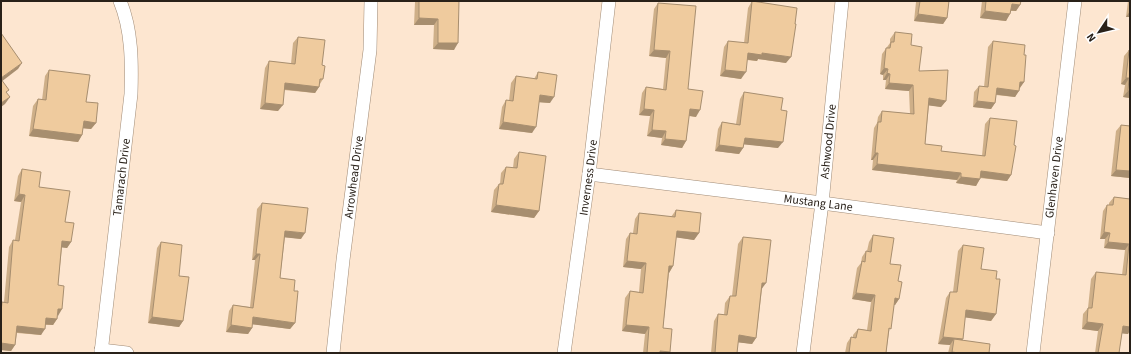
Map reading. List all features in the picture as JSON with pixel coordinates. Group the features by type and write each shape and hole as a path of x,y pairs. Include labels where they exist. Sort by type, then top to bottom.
{"street":[{"name":"Tamarach Drive","path":"101,351 131,94 129,33 120,1"},
{"name":"Arrowhead Drive","path":"333,353 343,260 370,50 371,1"},
{"name":"Inverness Drive","path":"564,353 589,174 609,1"},
{"name":"Ashwood Drive","path":"803,353 822,203 842,1"},
{"name":"Glenhaven Drive","path":"1033,353 1075,1"},
{"name":"Mustang Lane","path":"589,174 1048,233"},
{"path":"101,351 127,353"}],"building":[{"path":"419,1 459,1 458,43 438,43 438,19 419,18"},
{"path":"752,1 797,8 791,57 762,53 762,55 748,53 746,72 725,70 728,41 748,43"},
{"path":"920,1 949,1 947,18 918,14"},
{"path":"986,1 1021,1 1020,5 1012,4 1010,14 985,11"},
{"path":"658,3 696,6 688,89 703,91 700,110 690,109 686,141 665,139 666,131 652,130 654,110 644,109 646,87 666,90 670,51 654,50"},
{"path":"895,32 912,34 911,45 922,47 919,71 948,70 946,101 929,98 925,144 942,146 941,151 985,156 990,118 1017,121 1014,145 1016,146 1011,175 981,171 980,179 961,177 961,173 877,164 878,153 875,153 878,122 881,122 882,111 914,114 913,85 889,83 890,74 887,73 888,69 884,68 886,48 890,48 891,42 894,42"},
{"path":"1,33 22,63 1,78"},
{"path":"298,37 325,40 322,65 325,66 323,79 320,79 319,87 285,83 283,105 265,103 269,61 295,64"},
{"path":"993,41 1025,45 1024,55 1026,55 1024,82 1020,82 1019,91 997,88 995,103 977,101 979,86 988,87"},
{"path":"1129,50 1130,91 1128,91 1129,78 1126,78"},
{"path":"49,70 90,75 86,102 98,103 96,123 84,121 82,135 33,129 38,99 46,100"},
{"path":"538,72 557,75 554,97 540,95 536,127 503,122 506,100 513,101 516,76 537,79"},
{"path":"1,79 9,90 6,92 10,97 1,103"},
{"path":"744,92 783,98 781,110 787,111 783,142 745,138 743,148 719,145 722,122 740,125"},
{"path":"1121,125 1130,126 1130,171 1116,170"},
{"path":"519,152 546,156 539,211 496,205 499,184 503,184 506,167 517,168"},
{"path":"22,169 41,172 39,187 70,191 65,222 74,223 71,242 62,241 58,285 64,286 62,309 58,309 57,319 46,318 45,329 17,326 15,345 1,343 1,312 2,302 8,303 13,240 19,241 25,195 19,194"},
{"path":"1114,197 1130,199 1130,327 1123,326 1119,353 1098,353 1103,324 1087,322 1088,308 1092,308 1096,272 1126,275 1129,244 1108,242 1110,233 1104,232 1107,205 1113,205"},
{"path":"262,203 308,208 305,233 285,231 280,278 295,280 294,291 298,291 295,323 253,317 252,328 231,325 233,305 253,308 260,254 256,254"},
{"path":"676,210 701,213 699,233 677,231 673,266 669,266 663,328 672,329 670,352 660,351 660,353 647,353 649,327 626,325 630,291 643,293 646,263 627,261 630,233 637,234 639,213 675,217"},
{"path":"873,235 894,238 890,264 901,265 898,281 902,282 899,299 895,298 886,353 849,353 851,337 856,338 858,329 871,331 875,295 856,293 862,261 865,262 866,251 871,252"},
{"path":"743,237 771,240 766,283 762,283 756,338 739,335 737,353 715,353 718,314 727,315 730,296 736,296"},
{"path":"161,242 182,245 179,276 189,277 183,321 152,317"},
{"path":"963,245 984,248 981,269 997,271 996,279 1000,279 996,314 966,310 963,339 943,337 950,292 957,292"},
{"path":"954,339 990,344 989,353 952,352"}]}
